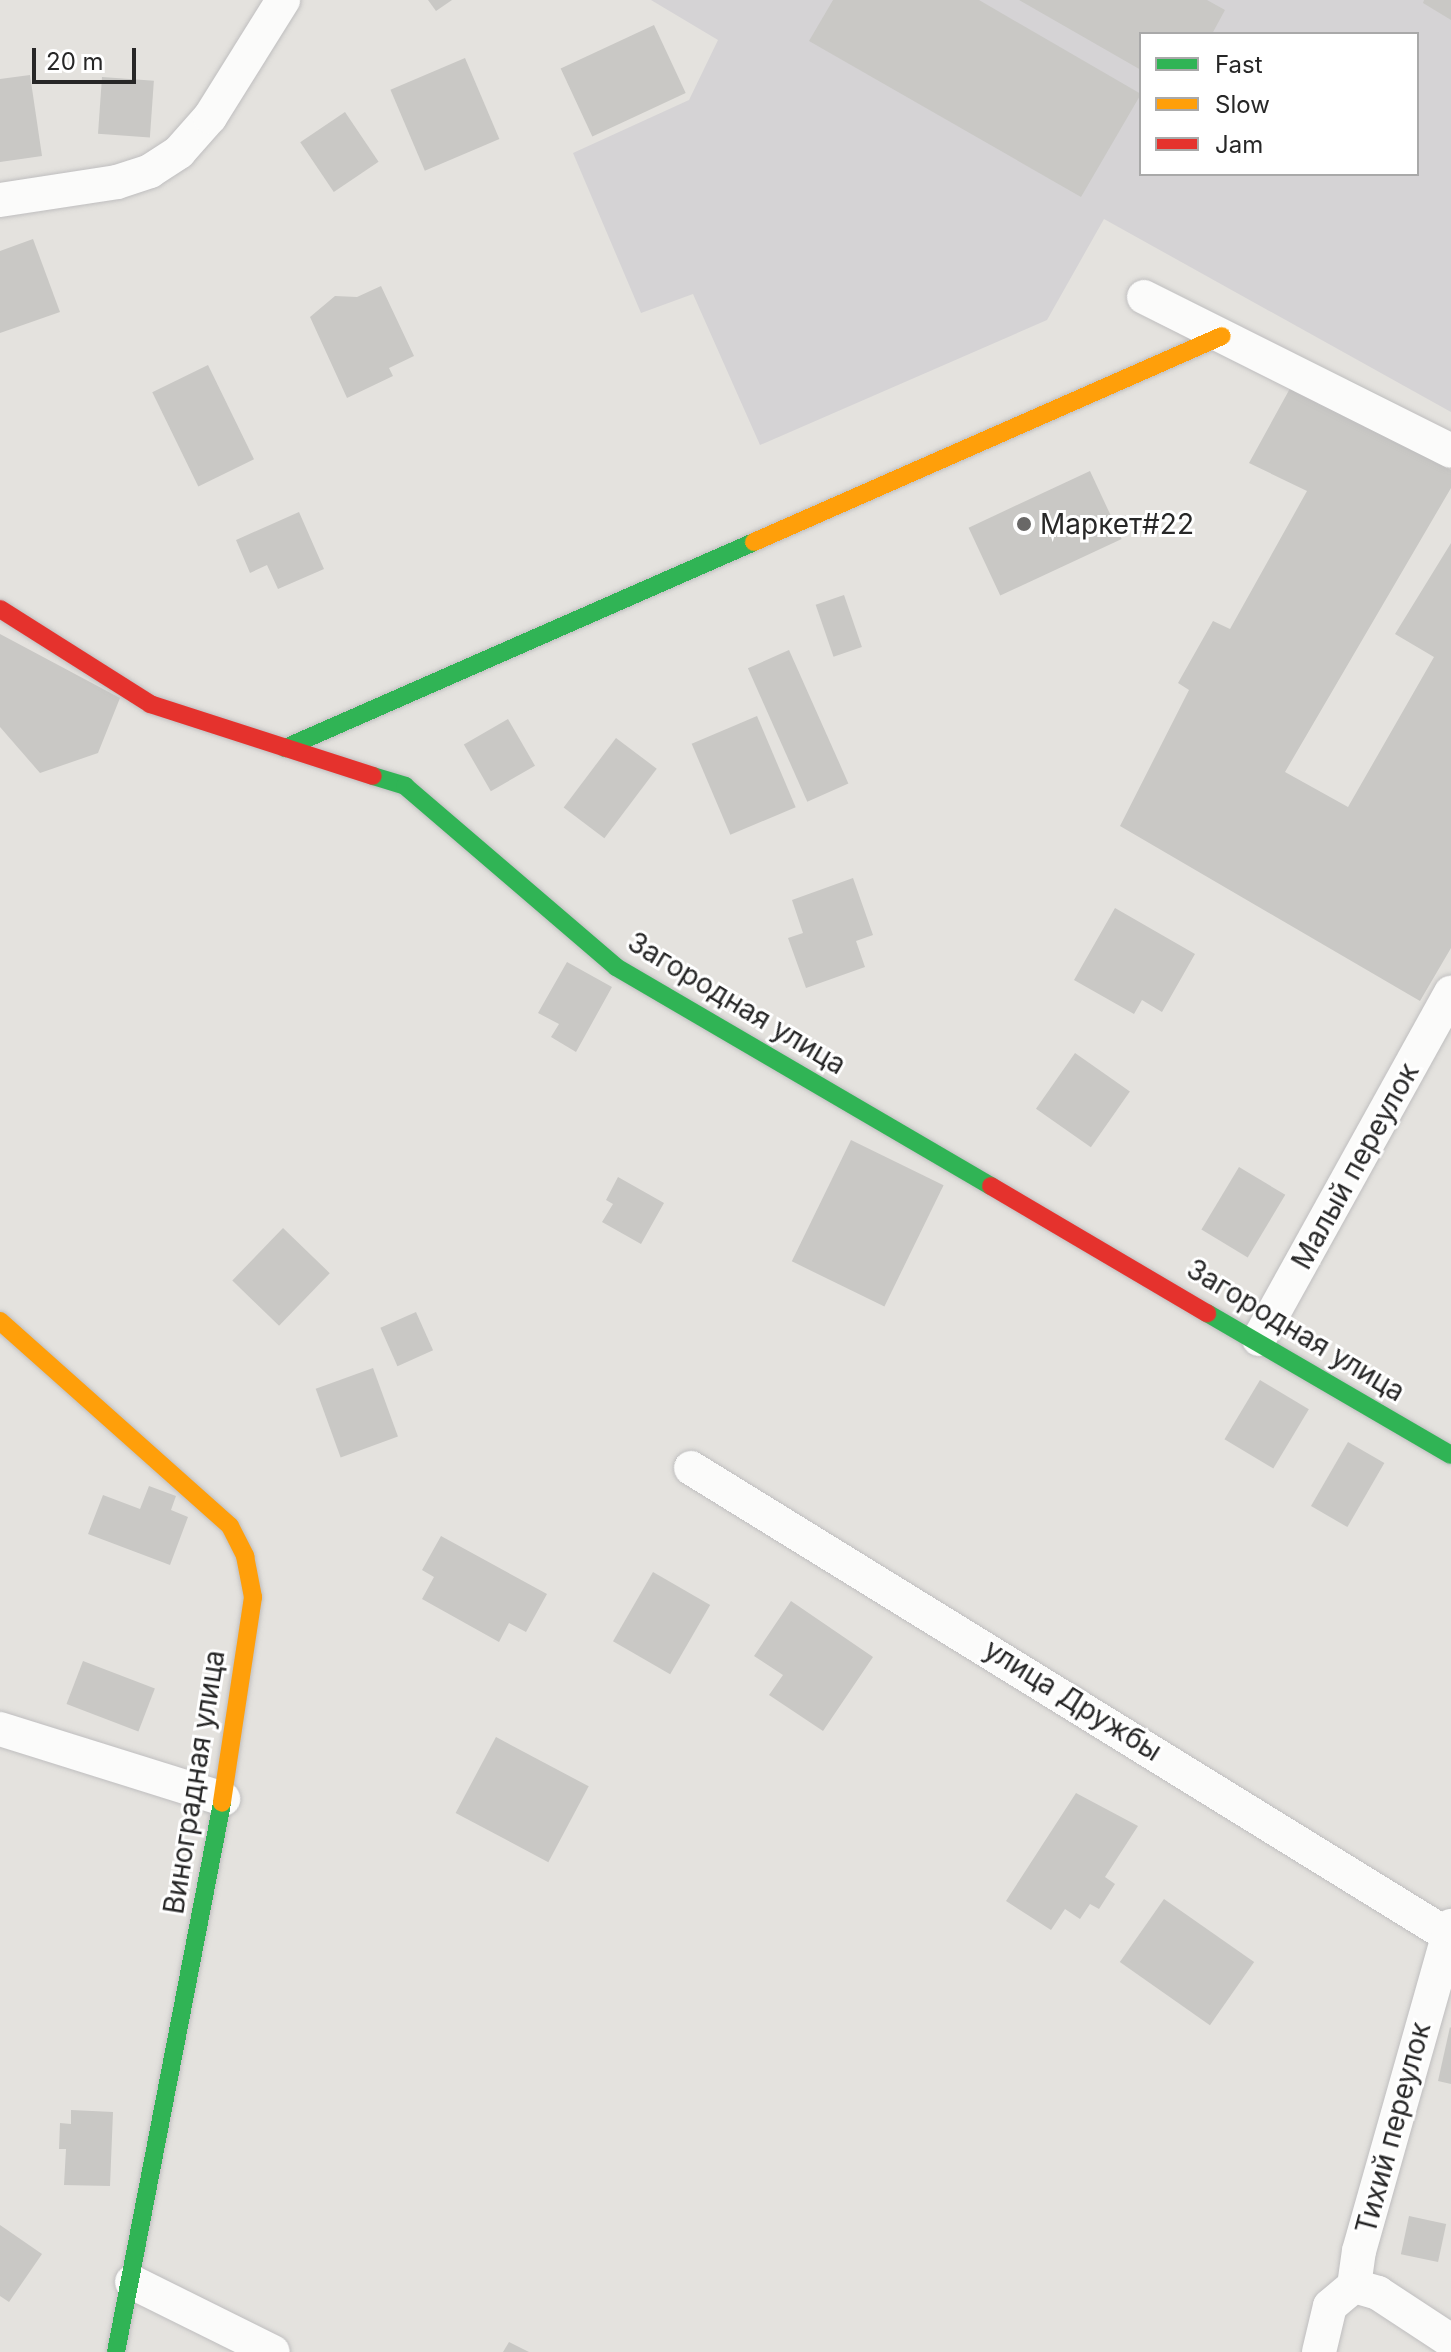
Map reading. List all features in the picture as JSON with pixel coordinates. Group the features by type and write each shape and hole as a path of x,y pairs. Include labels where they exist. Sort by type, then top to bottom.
{"street":[{"path":"0,200 117,182 150,171 179,152 210,117 283,0"},
{"path":"1144,297 1451,451"},
{"path":"285,748 1222,336"},
{"name":"Загородная улица","path":"0,609 150,704 405,786 616,967 1259,1339 1451,1455"},
{"name":"Малый переулок","path":"1259,1339 1451,993"},
{"name":"Виноградная улица","path":"0,1321 230,1526 245,1556 253,1597 223,1799 132,2282 116,2352"},
{"name":"улица Дружбы","path":"691,1468 1103,1717 1449,1932"},
{"path":"0,1729 223,1799"},
{"name":"Тихий переулок","path":"1354,2286 1359,2251 1449,1932"},
{"path":"132,2282 273,2352"},
{"path":"1319,2352 1330,2306 1354,2286 1378,2293 1451,2341"}],"shaded area":[{"path":"651,0 1451,0 1451,412 1104,219 1047,320 760,445 693,294 641,313 573,153 689,100 718,40"}],"building":[{"path":"428,0 452,0 436,11"},
{"path":"833,0 979,0 1139,93 1139,97 1081,197 809,41"},
{"path":"1019,0 1207,0 1225,10 1213,32 1139,32 1139,69"},
{"path":"1424,0 1451,0 1451,20 1423,3"},
{"path":"654,25 686,93 592,137 561,69"},
{"path":"465,58 499,139 425,171 390,90"},
{"path":"30,75 42,156 0,162 0,79"},
{"path":"102,77 154,81 150,137 98,134"},
{"path":"345,112 379,162 334,192 300,142"},
{"path":"33,239 60,312 0,333 0,251"},
{"path":"381,286 414,356 389,368 393,376 347,398 310,317 335,296 357,297"},
{"path":"208,365 254,459 198,487 152,392"},
{"path":"1293,383 1451,470 1451,488 1285,772 1348,807 1434,657 1395,634 1451,543 1451,948 1420,1001 1120,826 1189,690 1178,683 1213,621 1230,629 1307,491 1249,463"},
{"path":"1090,471 1122,539 1000,596 969,528"},
{"path":"299,512 324,569 278,589 267,565 250,573 236,540"},
{"path":"844,595 862,647 834,657 816,605"},
{"path":"0,634 120,698 98,753 40,773 0,727"},
{"path":"789,650 848,783 807,802 748,668"},
{"path":"757,716 796,807 730,835 692,744"},
{"path":"508,719 535,766 491,791 464,745"},
{"path":"616,738 657,769 604,838 564,807"},
{"path":"853,878 873,935 856,941 865,967 806,988 788,938 803,933 792,900"},
{"path":"1115,908 1195,954 1162,1012 1142,1000 1134,1014 1074,980"},
{"path":"567,962 612,987 576,1052 551,1037 559,1024 538,1013"},
{"path":"1075,1053 1130,1091 1091,1147 1036,1109"},
{"path":"851,1140 944,1185 884,1306 792,1261"},
{"path":"1239,1167 1285,1195 1248,1257 1201,1230"},
{"path":"618,1177 664,1203 641,1244 602,1222 613,1204 606,1200"},
{"path":"283,1228 330,1273 279,1326 232,1281"},
{"path":"416,1312 433,1350 397,1366 380,1328"},
{"path":"373,1368 398,1437 341,1457 316,1389"},
{"path":"1260,1380 1309,1409 1273,1469 1224,1439"},
{"path":"1348,1442 1384,1463 1347,1527 1311,1506"},
{"path":"149,1486 176,1496 171,1510 188,1517 170,1565 88,1534 103,1495 140,1509"},
{"path":"441,1536 547,1594 526,1632 509,1623 499,1642 422,1599 434,1577 422,1570"},
{"path":"653,1572 710,1605 670,1674 613,1641"},
{"path":"791,1601 873,1657 823,1731 769,1695 783,1675 754,1656"},
{"path":"83,1661 155,1689 138,1732 67,1704"},
{"path":"496,1737 589,1786 548,1862 456,1813"},
{"path":"1076,1793 1138,1826 1105,1877 1115,1884 1099,1909 1090,1904 1080,1919 1065,1909 1051,1930 1006,1901"},
{"path":"1164,1899 1254,1962 1210,2025 1120,1962"},
{"path":"1451,2028 1451,2084 1438,2081"},
{"path":"71,2110 113,2112 110,2186 64,2185 66,2149 59,2149 60,2123 71,2124"},
{"path":"1409,2216 1446,2224 1438,2262 1401,2254"},
{"path":"0,2225 42,2254 9,2302 0,2296"},
{"path":"509,2342 529,2352 503,2352"}],"traffic: fast":[{"path":"285,748 754,542"},
{"path":"373,776 405,786 616,967 991,1186"},
{"path":"1207,1313 1451,1455"},
{"path":"116,2352 222,1803"}],"traffic: slow":[{"path":"754,542 1222,336"},
{"path":"0,1321 230,1526 245,1556 253,1597 222,1803"}],"traffic: jam":[{"path":"0,609 150,704 373,776"},
{"path":"991,1186 1207,1313"}],"place":[{"name":"Маркет#22","path":"1024,524"}]}
